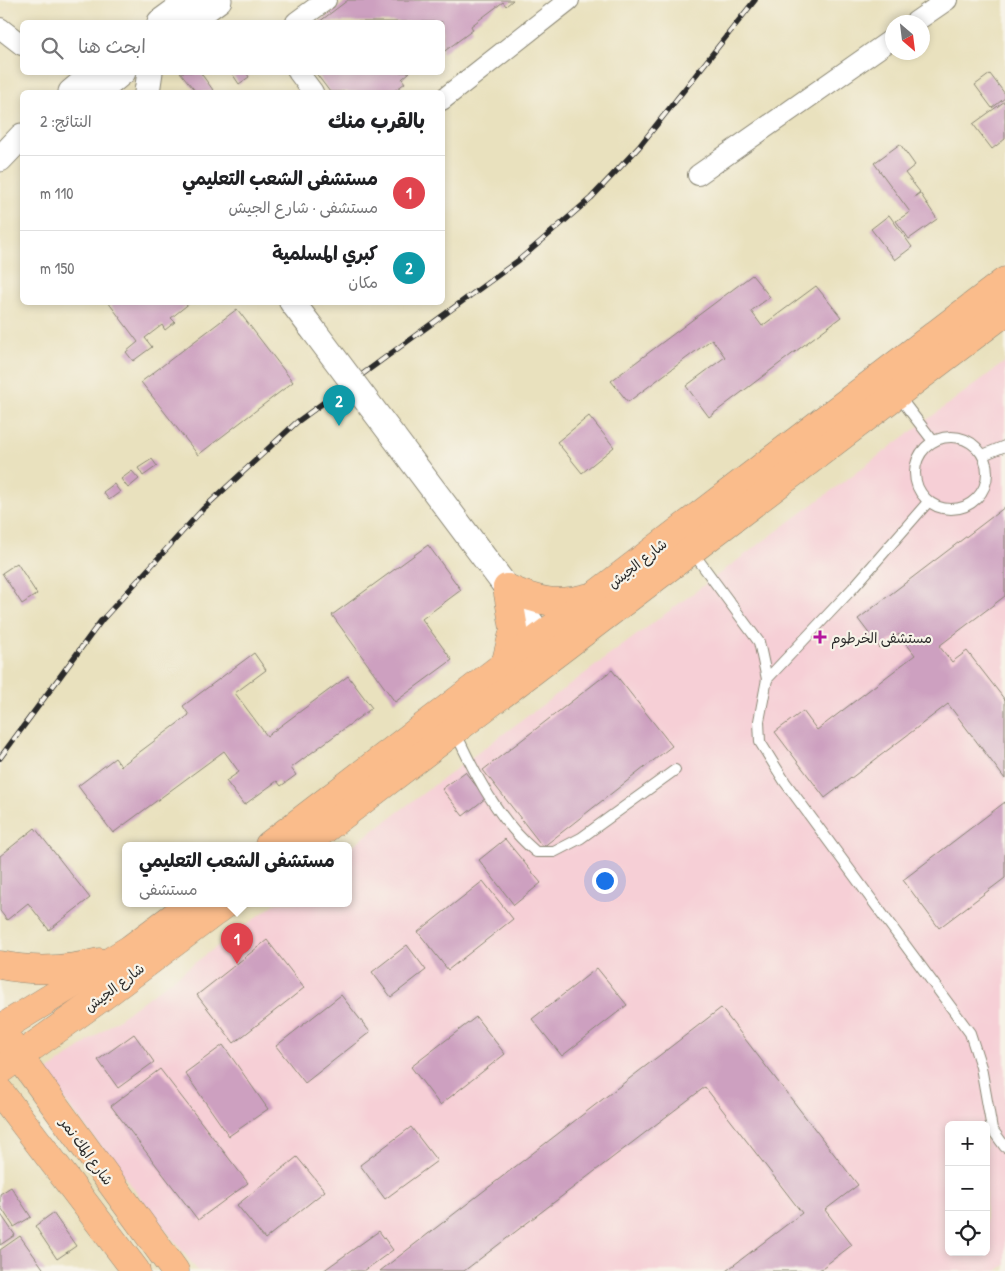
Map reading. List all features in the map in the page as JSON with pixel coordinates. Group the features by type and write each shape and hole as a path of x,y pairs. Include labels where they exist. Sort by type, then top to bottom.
{"highway":[{"name":"شارع الجيش","path":"273,842 448,720 547,646 691,550 889,385 1005,280"},
{"name":"شارع الجيش","path":"307,842 448,720 506,661 547,646 592,597 889,385 1005,312"},
{"path":"507,588 533,600 550,603 568,603 592,597"},
{"path":"506,661 514,629 507,588"},
{"name":"شارع الجيش","path":"0,1030 130,949 187,907"},
{"name":"شارع الجيش","path":"9,1063 98,1000 222,907"},
{"path":"0,965 23,970 50,971 78,968 105,960 130,949"},
{"name":"شارع المك نمر","path":"0,1030 9,1063 175,1271"},
{"path":"0,1092 136,1271"}],"street":[{"path":"163,20 190,0"},
{"path":"192,20 219,0"},
{"path":"299,20 326,0"},
{"path":"445,98 569,0"},
{"path":"925,15 947,0"},
{"path":"0,28 20,43"},
{"path":"698,175 885,43"},
{"path":"147,90 150,75"},
{"path":"300,75 312,90"},
{"path":"78,90 111,80"},
{"path":"8,154 20,139"},
{"path":"294,305 507,588 547,646"}],"lane":[{"path":"889,385 933,441"},
{"path":"947,436 961,438 974,444 983,455 988,468 986,482 980,496 969,505 955,509 941,508 928,502 919,491 914,477 916,463 922,450 933,441 947,436"},
{"path":"983,455 1005,446"},
{"path":"767,679 853,588 928,502"},
{"path":"691,550 759,642 767,679 759,721 760,742 780,775 970,1033 978,1052 986,1085 987,1109 992,1129 1005,1147"},
{"path":"448,720 467,758 496,806 517,836 536,852 554,852 581,838 675,770"}],"shaded area":[{"name":"مستشفى الخرطوم","path":"1005,362 1005,1265 997,1271 198,1271 44,1074 271,907 352,907 352,846"}],"building":[{"path":"348,0 513,0 506,6 503,2 471,26 473,30 445,51 445,20 322,20"},
{"path":"990,74 1005,94 1005,98 992,108 975,85"},
{"path":"182,75 202,75 213,90 194,90"},
{"path":"233,75 248,75 249,77 239,84"},
{"path":"317,75 407,75 402,79 405,83 396,90 328,90"},
{"path":"1005,101 1005,139 992,149 973,124"},
{"path":"900,144 915,165 905,173 920,192 914,197 920,193 937,219 909,239 896,221 910,212 874,163"},
{"path":"889,215 912,247 895,260 871,229"},
{"path":"752,275 770,297 751,311 762,326 816,286 841,317 709,417 686,386 725,357 712,339 628,402 611,381"},
{"path":"110,305 187,305 171,318 175,322 165,330 162,325 145,338 152,347 133,361 126,352 138,342"},
{"path":"237,309 293,382 198,455 141,382"},
{"path":"589,416 614,447 582,473 557,442"},
{"path":"152,459 157,466 143,476 138,468"},
{"path":"132,471 139,479 128,488 121,479"},
{"path":"114,484 120,492 109,500 103,492"},
{"path":"1005,507 1005,596 939,646 952,662 967,651 1005,700 1005,779 948,704 825,798 775,732 803,711 817,730 915,655 899,634 880,648 858,619"},
{"path":"428,545 461,590 422,619 452,660 395,702 332,615"},
{"path":"17,563 37,594 22,604 2,573"},
{"path":"254,653 266,670 235,693 267,736 348,676 372,708 291,768 296,775 281,786 277,781 244,805 226,781 239,772 224,751 113,833 78,786 115,758 121,766 189,715 183,706"},
{"path":"612,670 672,746 543,847 483,770"},
{"path":"465,772 486,798 463,816 442,789"},
{"path":"1005,802 1005,878 939,928 903,880"},
{"path":"35,828 90,898 49,930 28,903 7,920 0,911 0,856"},
{"path":"505,839 541,883 514,905 479,860"},
{"path":"483,881 513,919 448,970 418,932"},
{"path":"267,940 304,988 234,1043 197,995"},
{"path":"407,945 426,970 391,997 372,972"},
{"path":"597,968 627,1005 562,1056 532,1019"},
{"path":"341,995 370,1032 305,1083 276,1046"},
{"path":"721,1008 858,1185 825,1210 852,1245 818,1271 726,1271 802,1213 705,1087 464,1271 380,1271"},
{"path":"476,1017 505,1054 440,1105 411,1067"},
{"path":"134,1034 154,1062 118,1088 98,1060"},
{"path":"223,1045 268,1109 229,1136 185,1073"},
{"path":"160,1069 248,1183 198,1220 111,1106"},
{"path":"411,1127 437,1161 385,1199 360,1165"},
{"path":"297,1157 325,1191 265,1239 237,1205"},
{"path":"11,1187 31,1217 14,1227 0,1206 0,1194"},
{"path":"0,1213 15,1235 0,1245"},
{"path":"53,1213 76,1246 57,1259 35,1226"},
{"path":"379,1231 393,1250 364,1271 323,1271"},
{"path":"20,1236 45,1271 0,1271 0,1250"}],"railway":[{"path":"0,758 101,621 203,509 297,422 519,260 591,198 639,147 755,0"}],"place":[{"name":"كبري المسلمية","path":"339,426"},
{"name":"مستشفى الخرطوم","path":"820,637"},
{"name":"مستشفى الشعب التعليمي","path":"237,964"}]}
